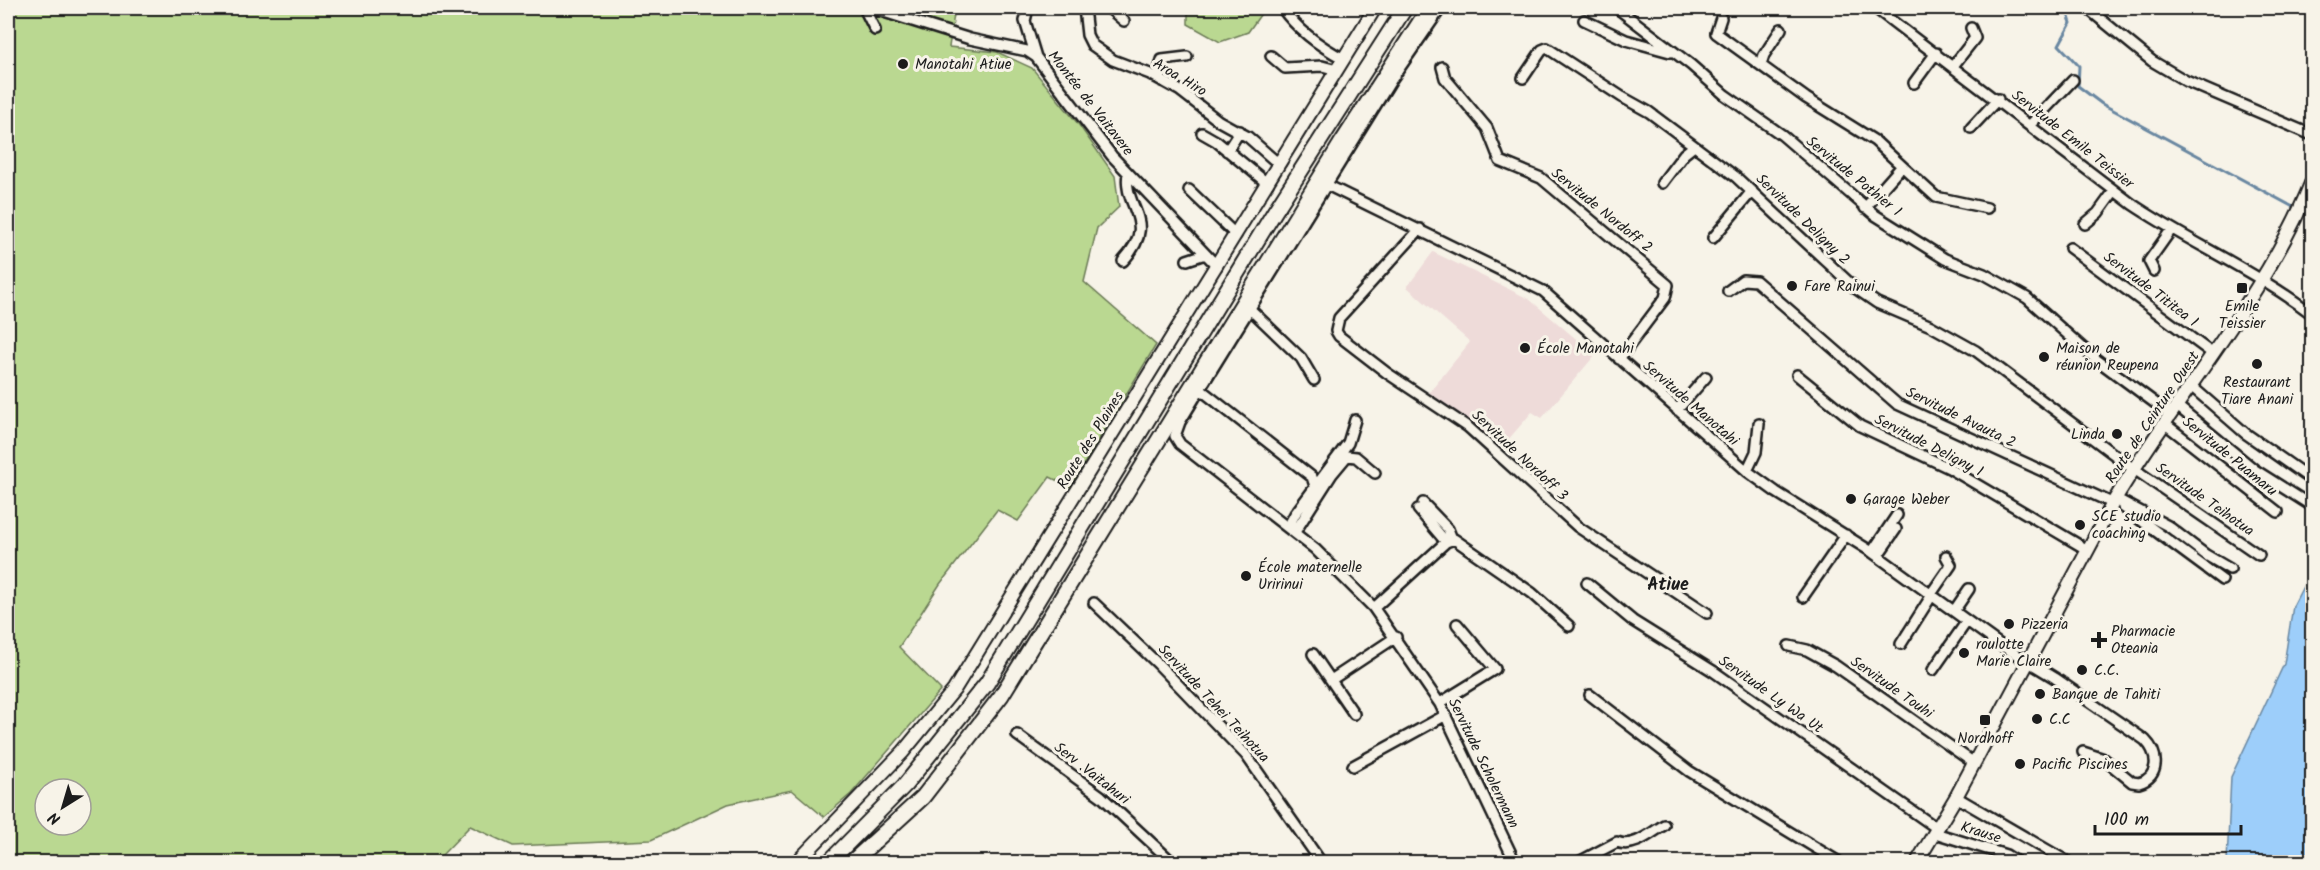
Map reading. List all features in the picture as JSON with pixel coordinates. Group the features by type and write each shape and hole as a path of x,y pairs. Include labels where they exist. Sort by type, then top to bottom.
{"highway":[{"path":"829,862 905,785 987,683 1275,211 1405,8"},
{"path":"852,862 923,796 1001,696 1342,142 1429,8"}],"main road":[{"name":"Route des Plaines","path":"797,862 903,752 954,690 1375,8"},
{"name":"Route de Ceinture Ouest","path":"1917,862 1956,797 2086,549 2133,468 2262,281 2292,227 2313,181"}],"street":[{"path":"864,8 875,30"},
{"name":"Montée de Vaitavere","path":"871,8 970,39 1027,51 1036,57 1128,173 1217,266"},
{"path":"1028,8 1025,21 1036,57"},
{"name":"Aroa Hiro","path":"1084,8 1087,35 1092,45 1113,60 1162,81 1220,121 1240,131 1269,156 1281,162"},
{"path":"1109,8 1124,21"},
{"path":"1282,8 1340,64"},
{"path":"1315,486 1312,477 1200,389 1392,79 1441,8"},
{"name":"Servitude Pothier 1","path":"1617,8 1725,95 1782,135 1865,208 1945,259 1984,274 2026,298 2093,357 2170,414"},
{"name":"Servitude Emile Teissier","path":"1875,8 1887,11 1936,53 2114,191 2171,230 2262,281 2313,314"},
{"path":"2087,8 2152,61 2186,81 2313,135"},
{"path":"1721,18 1716,33 1806,98 1875,141 1936,197 1987,208"},
{"path":"1584,20 1626,40 1676,54"},
{"path":"1953,66 1975,38 1971,28"},
{"path":"1761,64 1764,55 1781,29"},
{"name":"Servitude Deligny 2","path":"1523,78 1542,50 1547,48 1649,112 1752,190 1855,288 1877,303 1931,326 1976,351 2133,468"},
{"path":"1914,83 1936,53"},
{"path":"1271,56 1285,68 1340,64"},
{"path":"1162,81 1159,71 1162,60 1187,57"},
{"name":"Servitude Nordoff 2","path":"1442,67 1445,78 1487,128 1500,161 1541,178 1668,285 1665,298 1619,358"},
{"path":"2030,125 2073,80"},
{"path":"1971,128 1998,99"},
{"path":"1227,151 1240,131"},
{"path":"1202,133 1216,141 1268,184"},
{"path":"1662,183 1684,154 1694,146"},
{"path":"1865,208 1902,166"},
{"path":"1123,261 1136,241 1140,225 1127,184 1128,173"},
{"name":"Servitude Manotahi","path":"1327,184 1544,291 1747,471 1776,492 1875,554 1967,621 2131,731 2154,750 2155,766 2145,781 2132,782 2103,759 2083,752"},
{"path":"1189,190 1236,235"},
{"path":"1713,238 1752,190"},
{"path":"2091,221 2114,191"},
{"name":"Servitude Nordoff 3","path":"1420,229 1339,318 1336,331 1339,336 1387,373 1468,427 1578,527 1707,613"},
{"path":"2154,271 2149,261 2171,230"},
{"name":"Servitude Tititea 1","path":"2070,248 2213,354"},
{"path":"1187,260 1205,254"},
{"name":"Servitude Avauta 2","path":"1728,291 1743,280 1756,281 1897,404 2114,501"},
{"path":"1250,309 1301,358 1314,380"},
{"name":"Servitude Deligny 1","path":"1797,375 1860,426 1948,468 2086,549"},
{"path":"1677,410 1706,377"},
{"path":"2190,385 2246,433 2309,477"},
{"name":"Servitude Scholermann","path":"1200,389 1180,423 1176,436 1180,444 1292,530 1334,566 1374,608 1440,703 1515,862"},
{"path":"2170,414 2313,506"},
{"name":"Servitude Puamaru","path":"2170,414 2278,512"},
{"path":"1292,530 1315,486 1348,443 1355,420"},
{"path":"1747,471 1756,452 1759,424"},
{"path":"1292,530 1347,456 1356,457 1375,473"},
{"name":"Servitude Teihotua","path":"2133,468 2259,555"},
{"path":"2114,501 2168,526 2206,555 2230,568"},
{"path":"2114,501 2222,580"},
{"path":"1421,506 1448,529 1449,540"},
{"path":"1875,554 1897,515"},
{"path":"1875,554 1896,529"},
{"path":"1803,597 1846,535"},
{"path":"1374,608 1449,540"},
{"path":"1449,540 1532,593 1569,626"},
{"path":"1901,644 1951,565 1946,556"},
{"name":"Servitude Ly Wa Ut","path":"1587,583 1633,621 1713,671 1936,831"},
{"path":"1954,611 1969,590"},
{"name":"Servitude Tehei Teihotua","path":"1094,603 1158,664 1246,755 1321,862"},
{"path":"1933,670 1967,621"},
{"path":"1440,703 1495,669 1456,624"},
{"path":"1331,680 1396,637"},
{"name":"Servitude Touhi","path":"1789,646 1806,650 1836,666 1974,763"},
{"path":"1313,654 1354,714"},
{"path":"1590,695 1689,771 1839,862"},
{"path":"1353,766 1446,715"},
{"name":"Serv .Vaitahuri","path":"1017,735 1101,796 1172,862"},
{"path":"1956,797 2068,862"},
{"path":"1580,862 1617,842 1623,845 1634,843 1664,825"},
{"name":"Krause","path":"1936,831 2006,855 2017,862"}],"shaded area":[{"name":"École Manotahi","path":"1433,252 1529,299 1595,355 1542,418 1532,412 1501,448 1429,393 1470,342 1407,287"}],"green space":[{"path":"8,8 955,8 949,47 997,52 1032,68 1079,125 1115,176 1119,207 1097,228 1084,282 1156,345 1070,487 1050,477 1018,521 997,510 940,584 899,647 941,690 851,794 824,817 792,790 728,804 651,840 513,846 470,826 442,855 446,862 8,862"},
{"path":"1188,8 1265,8 1248,32 1220,42 1188,24"}],"water":[{"path":"2312,569 2312,862 2227,862 2231,777 2284,664 2293,606"}],"waterway":[{"path":"2066,8 2071,23 2059,45 2079,66 2078,86 2102,104 2295,208"},
{"path":"2301,211 2312,216"}],"place":[{"name":"Manotahi Atiue","path":"903,64"},
{"name":"Fare Rainui","path":"1792,286"},
{"name":"Emile Teissier","path":"2242,288"},
{"name":"École Manotahi","path":"1525,348"},
{"name":"Maison de réunion Reupena","path":"2044,357"},
{"name":"Restaurant Tiare Anani","path":"2257,364"},
{"name":"Linda","path":"2117,434"},
{"name":"Garage Weber","path":"1851,499"},
{"name":"SCE studio coaching","path":"2080,525"},
{"name":"École maternelle Uririnui","path":"1246,576"},
{"name":"Pizzeria","path":"2009,624"},
{"name":"Pharmacie Oteania","path":"2099,640"},
{"name":"roulotte Marie Claire","path":"1964,653"},
{"name":"C.C.","path":"2082,670"},
{"name":"Banque de Tahiti","path":"2040,694"},
{"name":"C.C","path":"2037,719"},
{"name":"Nordhoff","path":"1985,720"},
{"name":"Pacific Piscines","path":"2020,764"}],"district":[{"name":"Atiue","path":"1668,584"}]}
